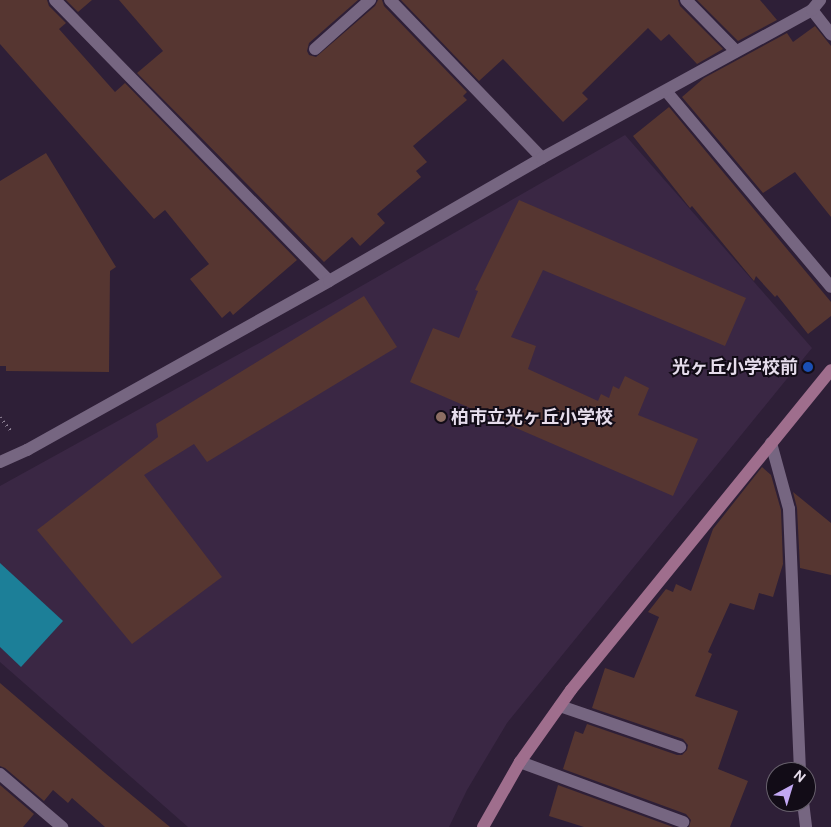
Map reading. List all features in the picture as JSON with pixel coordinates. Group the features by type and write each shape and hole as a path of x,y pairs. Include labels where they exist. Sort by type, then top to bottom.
{"street":[{"path":"55,0 330,281"},
{"path":"315,49 370,0"},
{"path":"390,0 542,158"},
{"path":"686,0 736,51"},
{"path":"0,462 27,450 330,281 542,158 666,91 816,5 831,34"},
{"path":"666,91 831,287"},
{"path":"483,827 520,762 560,706 831,370"},
{"path":"771,443 789,509 800,762"},
{"path":"560,706 680,747"},
{"path":"520,762 683,822"},
{"path":"0,774 62,827"},
{"path":"804,812 806,827"}],"shaded area":[{"name":"柏市立光ヶ丘小学校","path":"625,135 812,348 507,723 467,790 449,827 188,827 0,662 0,486 330,304"}],"water":[{"path":"0,563 63,621 21,667 0,647"}],"building":[{"path":"0,0 47,0 49,6 66,23 59,29 115,92 125,83 297,260 233,315 230,311 222,318 190,279 209,264 165,210 154,219 0,44"},
{"path":"66,0 92,0 78,12"},
{"path":"119,0 358,0 309,43 307,51 309,55 316,57 375,6 378,0 382,0 384,6 467,92 463,96 467,100 413,146 427,162 416,171 421,177 377,214 385,223 360,246 352,237 324,262 137,73 163,51"},
{"path":"401,0 678,0 680,6 723,49 697,64 669,34 661,41 648,28 582,93 588,99 563,122 503,59 479,81"},
{"path":"697,0 760,0 777,20 738,41"},
{"path":"815,26 831,46 831,217 795,172 763,193 682,97 704,78 787,33 793,42"},
{"path":"669,107 831,302 831,316 808,334 777,295 775,297 756,276 754,281 692,206 690,208 633,136"},
{"path":"46,153 116,267 110,271 109,372 6,371 6,366 0,366 0,181"},
{"path":"519,200 746,298 725,346 543,270 511,337 536,346 528,369 598,401 601,394 609,398 613,386 619,389 625,376 649,388 638,415 698,439 673,496 410,382 433,328 459,338 478,291 475,290"},
{"path":"364,296 397,347 207,462 194,444 144,475 222,577 132,644 37,530 158,437 156,424"},
{"path":"762,467 771,475 781,510 783,564 773,597 759,593 754,610 730,603 708,652 712,654 695,696 738,711 718,769 748,781 730,827 689,827 691,820 686,814 563,769 575,731 583,734 587,724 677,755 682,755 687,750 688,745 683,739 592,708 605,668 634,678 659,617 648,612 666,589 673,592 676,584 691,591 713,529"},
{"path":"793,492 831,523 831,575 800,568 797,508"},
{"path":"0,683 170,827 105,827 72,798 68,803 53,790 44,801 5,768 0,766"},
{"path":"0,785 34,814 23,827 0,827"},
{"path":"558,785 673,827 584,827 549,816"}],"place":[{"name":"光ヶ丘小学校前","path":"808,367"},
{"name":"柏市立光ヶ丘小学校","path":"441,417"}]}
